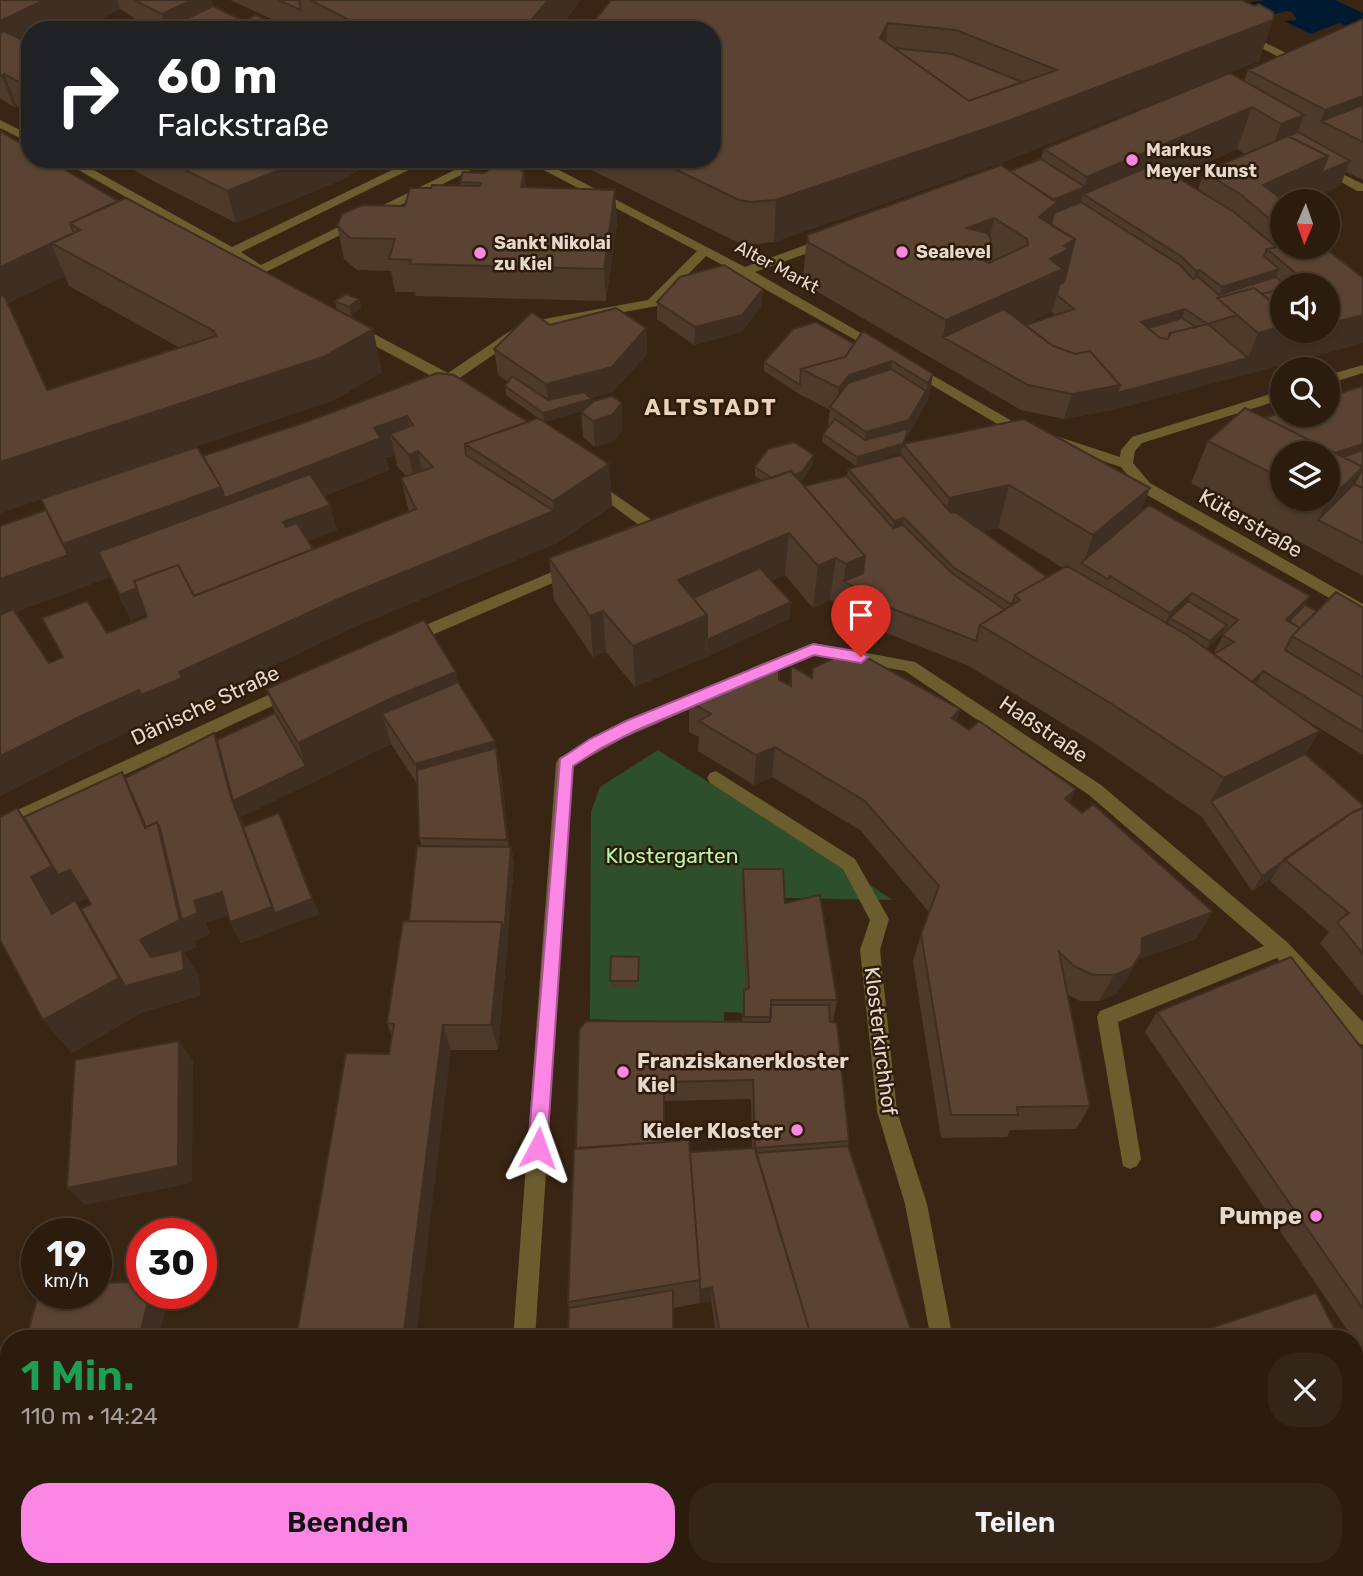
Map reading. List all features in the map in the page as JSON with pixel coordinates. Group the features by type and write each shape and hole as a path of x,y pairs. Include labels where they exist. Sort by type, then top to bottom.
{"street":[{"path":"1237,33 1305,61 1287,68"},
{"path":"0,123 21,135"},
{"path":"0,142 18,133"},
{"path":"1314,162 1361,188"},
{"path":"81,168 260,270"},
{"path":"232,252 406,168"},
{"path":"260,270 468,168"},
{"path":"546,168 704,251"},
{"path":"747,271 833,240"},
{"name":"Alter Markt","path":"442,382 527,326 652,303 704,251 747,271 894,356 1007,430 1126,464"},
{"path":"260,270 260,278 278,289"},
{"path":"339,321 442,382 470,395"},
{"path":"1340,376 1363,369"},
{"path":"1126,464 1128,450 1137,439 1270,398"},
{"name":"Küterstraße","path":"1126,464 1145,487 1363,611"},
{"path":"579,474 658,538 683,530"},
{"path":"399,643 549,577 588,564"},
{"name":"Haßstraße","path":"525,1330 565,763 631,725 813,649 909,666 1095,790 1280,948 1363,1036"},
{"name":"Dänische Straße","path":"0,826 303,684"},
{"name":"Klosterkirchhof","path":"716,778 849,864 880,919 870,950 887,1111 916,1204 940,1330"},
{"path":"1130,1159 1107,1017 1280,948"}],"green space":[{"name":"Klostergarten","path":"658,750 893,900 742,897 747,1013 724,1012 724,1024 590,1019 591,812 600,787"}],"water":[{"path":"1264,0 1335,0 1363,13 1363,19 1346,26 1339,23 1311,34 1284,21 1297,20 1292,12 1272,15 1247,3"}],"building":[{"path":"0,0 44,0 0,21"},
{"path":"134,0 192,0 162,14"},
{"path":"278,0 299,0 301,10"},
{"path":"310,0 548,0 530,21 351,21"},
{"path":"611,0 1242,0 1254,6 1259,4 1273,12 1274,16 1273,20 1008,121 776,200 751,202 739,200 673,168 721,168 721,21 593,21","holes":["888,23 956,30 1057,70 969,101 880,38"]},
{"path":"213,6 243,21 182,21"},
{"path":"256,15 268,21 243,21"},
{"path":"1363,19 1363,96 1325,110 1248,70"},
{"path":"4,31 21,40 21,83 4,74 0,75 0,34"},
{"path":"894,48 952,54 1022,82 969,101"},
{"path":"1230,73 1304,115 1281,124 1252,107 1087,177 1044,149"},
{"path":"1363,105 1363,142 1321,121"},
{"path":"0,131 21,144 21,168 62,168 118,201 70,223 74,233 0,267"},
{"path":"1298,132 1350,161 1321,173 1328,156 1288,136 1275,141"},
{"path":"1288,136 1328,156 1263,185 1270,190 1270,219 1240,194 1204,172"},
{"path":"1041,159 1085,187 1053,200 1010,171"},
{"path":"1155,164 1234,212 1270,242 1270,248 1264,256 1279,269 1222,287 1200,270 1196,271 1182,257 1083,194"},
{"path":"1001,165 1057,202 1039,217 1075,239 1064,246 1069,249 1050,259 1063,269 946,320 808,242 807,235","holes":["994,218 1027,239 1028,245 989,263 970,254 985,250 990,246 991,239 987,233 967,228"]},
{"path":"181,168 284,168 227,191"},
{"path":"492,168 519,168 524,172 521,187 615,190 604,269 410,264 411,260 389,259 395,239 350,238 337,226 342,214 362,205 405,206 410,188 431,188 432,185 480,186 481,183 460,182 463,172 484,173"},
{"path":"126,198 373,329 323,357 0,462 0,296 4,295 47,390 216,336 214,331 51,243 80,230 70,223"},
{"path":"1081,202 1180,265 1193,279 1198,277 1219,295 1270,279 1270,292 1262,294 1254,288 1217,298 1237,315 1208,324 1248,358 1117,393 1120,385 1090,351 1075,354 1053,346 1025,325 1074,309 1057,295 1059,285 1064,282 1075,239 1051,225 1054,213","holes":["1185,309 1208,324 1170,333 1168,339 1160,338 1141,322"]},
{"path":"1279,259 1339,259 1363,278 1363,315 1340,321 1340,273 1296,273"},
{"path":"724,265 763,289 742,315 695,327 657,302 680,277"},
{"path":"1254,288 1270,301 1270,330 1258,333 1217,298"},
{"path":"1270,292 1270,300 1262,294"},
{"path":"346,294 359,299 349,307 335,301"},
{"path":"616,308 646,328 612,367 546,384 494,349 532,312 550,325"},
{"path":"1004,309 1053,346 1075,354 1090,351 1120,385 1072,394 1028,385 943,337"},
{"path":"1182,318 1196,327 1170,333 1168,339 1160,338 1148,328"},
{"path":"816,322 854,344 845,357 801,369 800,385 764,362 793,329"},
{"path":"863,331 933,374 928,383 892,361 849,375 839,388 801,369 845,357"},
{"path":"891,369 926,391 909,420 866,432 830,407 848,383"},
{"path":"437,373 454,375 528,422 465,444 466,455 554,511 345,596 179,672 182,677 175,681 141,695 139,690 0,756 0,615 13,609 49,663 63,657 42,618 87,601 107,633 147,617 134,581 178,565 194,596 416,509 401,478 433,467 418,451 409,455 390,434 413,425 407,416 374,428 381,438 225,498 203,456 306,422"},
{"path":"512,376 548,400 584,392 592,399 543,413 505,386"},
{"path":"1363,386 1363,444 1340,451 1340,441 1311,441 1284,427 1340,427 1340,393"},
{"path":"612,396 622,403 612,415 593,421 581,412 594,401"},
{"path":"1245,408 1270,420 1270,427 1283,427 1311,441 1270,441 1270,472 1208,441"},
{"path":"538,418 609,464 553,501 465,444"},
{"path":"835,419 865,440 908,429 903,444 857,457 823,434"},
{"path":"1024,419 1150,488 1093,535 1009,485 949,498 903,444"},
{"path":"794,442 814,455 802,472 794,475 791,471 772,478 755,467 768,449"},
{"path":"197,447 221,487 63,544 41,499"},
{"path":"1363,450 1363,467 1343,457"},
{"path":"901,455 951,513 955,512 1047,577 1015,595 1012,605 953,567 904,518 894,521 848,469"},
{"path":"1340,456 1363,467 1340,489"},
{"path":"1363,468 1363,488 1354,484"},
{"path":"791,471 865,556 846,564 836,558 818,566 789,533 678,580 707,615 633,646 603,611 590,616 549,558 719,495"},
{"path":"310,474 330,505 283,522 286,527 297,523 313,549 194,596 178,565 134,581 137,588 120,595 98,552"},
{"path":"847,476 893,528 903,525 952,573 1005,610 980,625 976,641 888,607 844,581 863,573 865,556 804,486"},
{"path":"1354,484 1363,488 1363,543 1318,520 1327,511 1340,511 1340,498"},
{"path":"1149,505 1310,596 1286,620 1300,628 1292,636 1285,650 1363,697 1363,732 1263,671 1252,682 1214,654 1234,642 1222,635 1238,620 1192,593 1170,613 1110,576 1108,579 1081,563"},
{"path":"46,510 68,555 0,579 0,526"},
{"path":"1067,566 1187,635 1320,731 1224,778 1112,704 980,625 1020,600 1015,595"},
{"path":"760,568 791,602 707,640 707,615 693,598"},
{"path":"1336,592 1363,608 1363,677 1292,636"},
{"path":"1188,601 1227,625 1210,641 1170,618"},
{"path":"1305,605 1317,611 1300,628 1289,621"},
{"path":"424,620 456,672 392,698 298,743 266,689"},
{"path":"842,654 855,662 862,655 960,709 952,718 969,730 979,721 1076,789 1065,799 1082,813 1093,804 1213,912 1142,938 1141,954 1131,968 1114,975 1093,975 1074,966 1059,952 1090,1106 1017,1107 1018,1115 951,1115 921,934 939,886 865,801 775,747 756,755 699,721 711,714 689,701 779,660 779,680 791,686 791,666 812,678 813,668"},
{"path":"458,682 495,741 415,764 382,714"},
{"path":"275,713 306,766 233,801 217,740"},
{"path":"214,733 230,794 272,907 230,922 222,892 194,901 198,913 182,920 160,828 157,822 146,827 125,778"},
{"path":"496,748 507,840 419,838 417,770"},
{"path":"1305,754 1363,805 1363,808 1353,812 1262,876 1211,801"},
{"path":"122,772 145,828 157,822 180,920 140,940 151,957 182,950 184,970 125,986 81,909 91,904 70,870 58,875 24,817"},
{"path":"17,808 52,866 31,877 52,914 75,900 119,978 43,1020 0,940 0,817"},
{"path":"1363,808 1363,954 1337,922 1349,913 1284,859"},
{"path":"279,813 312,899 275,913 243,827"},
{"path":"417,846 511,847 504,934 502,922 409,921"},
{"path":"743,869 783,869 785,903 820,895 837,1000 771,1000 771,1017 744,1017 744,990 749,988"},
{"path":"403,921 502,922 491,1025 443,1025 404,1330 298,1330 346,1053 389,1054 394,1024 387,1023"},
{"path":"611,956 639,957 638,981 610,981"},
{"name":"Pumpe","path":"1291,957 1363,1050 1363,1309 1157,1012"},
{"name":"Kieler Kloster","path":"771,1005 829,1005 830,1022 837,1023 849,1141 755,1148 753,1080 664,1082 664,1142 576,1148 579,1030 586,1021 770,1022"},
{"path":"179,1041 178,1166 67,1188 75,1060"},
{"path":"689,1140 700,1280 568,1302 574,1149"},
{"path":"848,1146 911,1330 809,1330 756,1153"},
{"path":"755,1148 809,1330 719,1330 712,1287 700,1290 690,1152"},
{"path":"126,1282 126,1309 146,1309 141,1330 29,1330 34,1309 112,1309 112,1283"},
{"path":"673,1290 673,1330 568,1330 569,1308"},
{"path":"1316,1293 1335,1330 1205,1330"}],"place":[{"name":"Markus Meyer Kunst","path":"1132,160"},
{"name":"Sealevel","path":"902,252"},
{"name":"Sankt Nikolai zu Kiel","path":"480,253"},
{"name":"Franziskanerkloster Kiel","path":"623,1072"},
{"name":"Kieler Kloster","path":"797,1130"},
{"name":"Pumpe","path":"1316,1216"}],"district":[{"name":"ALTSTADT","path":"711,407"}],"route":[{"path":"538,1148 565,763 631,725 813,649 861,657"}]}
